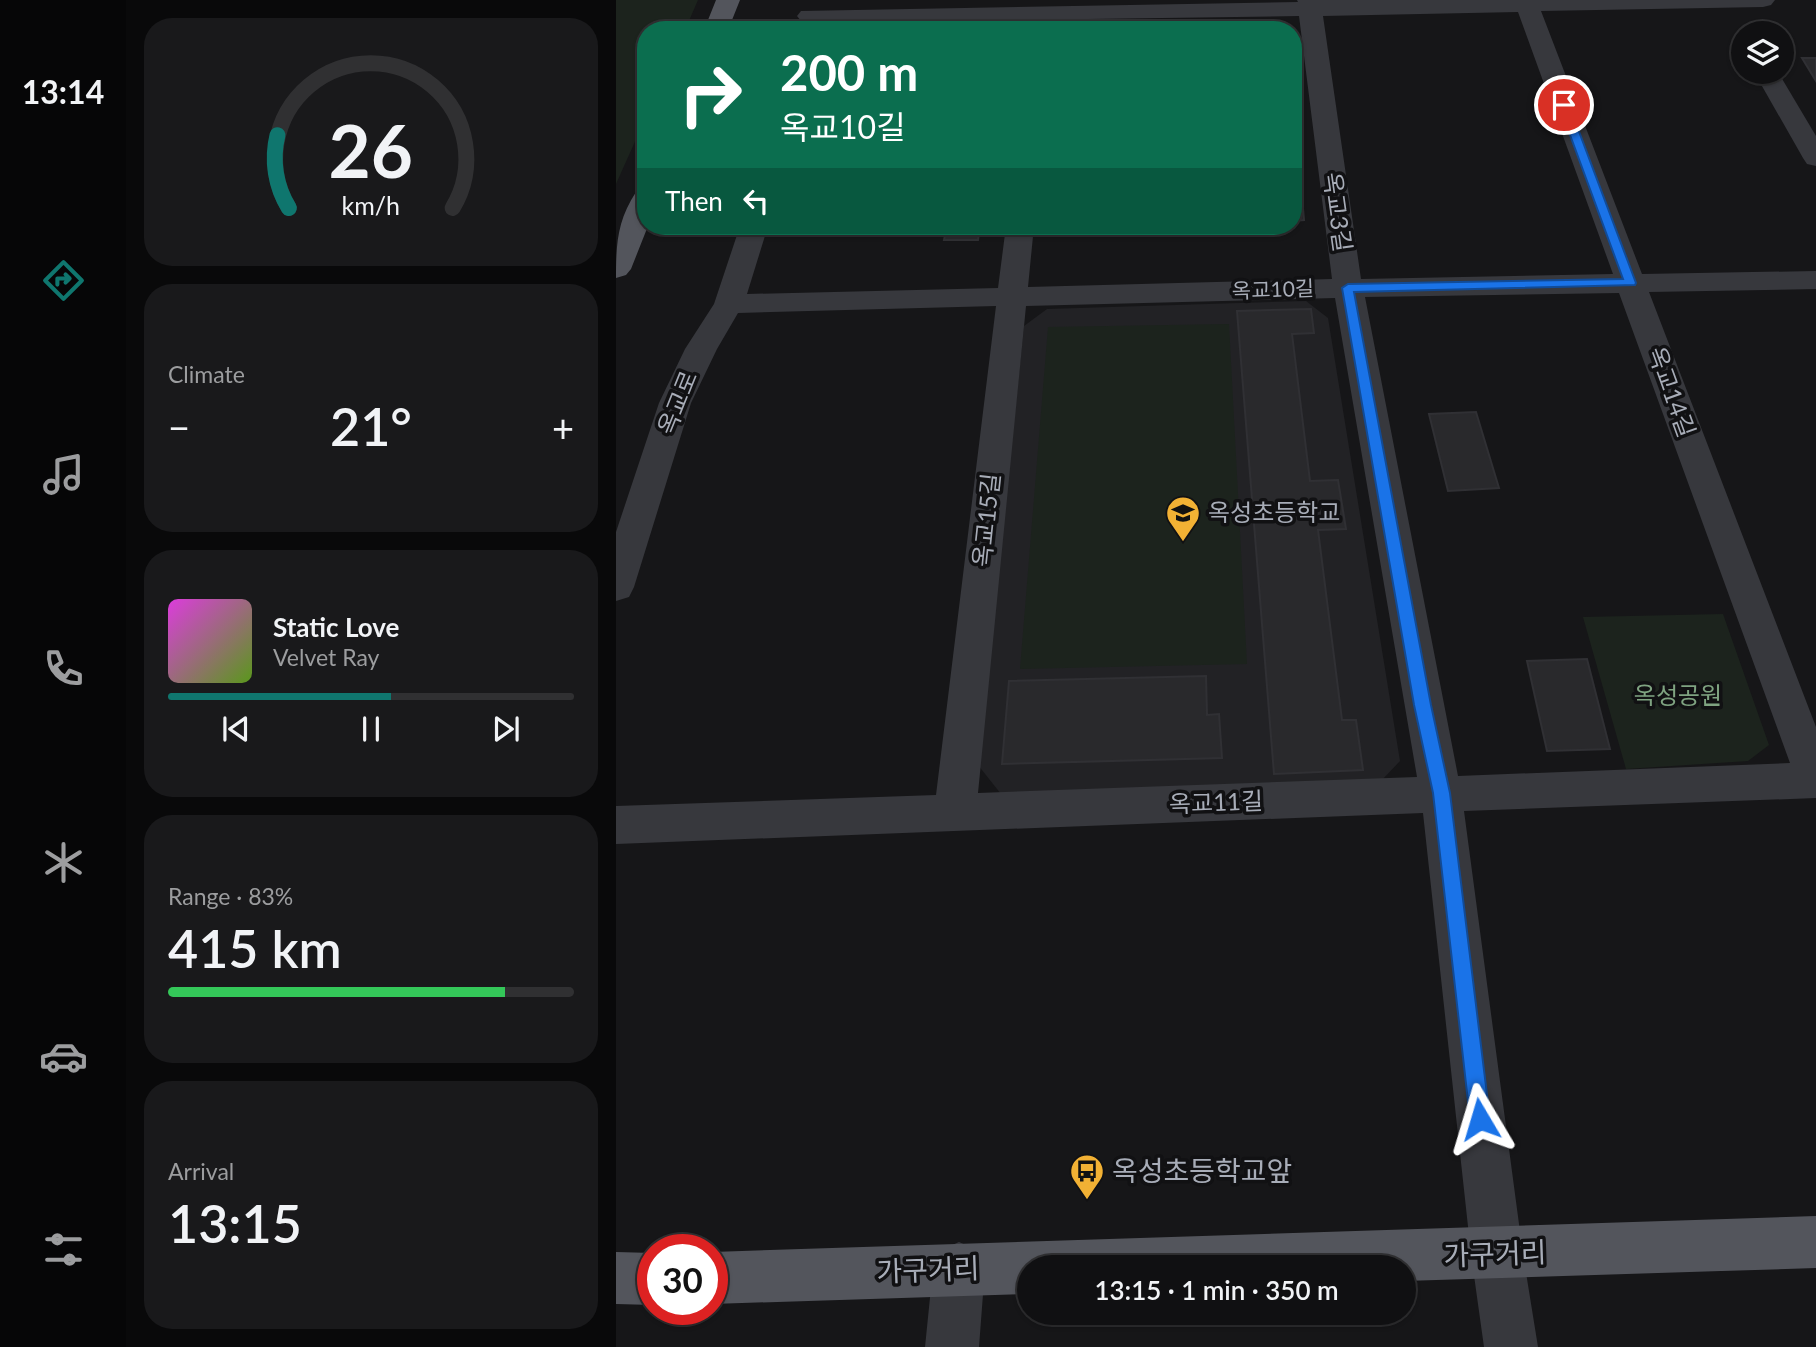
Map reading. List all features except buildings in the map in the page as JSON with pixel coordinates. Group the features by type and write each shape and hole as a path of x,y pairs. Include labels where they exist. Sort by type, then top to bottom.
{"main road":[{"path":"720,21 728,0"},
{"path":"616,270 637,220"},
{"name":"가구거리","path":"728,1277 1816,1242"},
{"path":"616,1278 637,1279"}],"street":[{"path":"1725,0 1736,21"},
{"path":"1061,21 1309,4 1763,0"},
{"name":"옥교14길","path":"1526,3 1816,780"},
{"name":"옥교3길","path":"1309,4 1348,288 1441,793 1497,1254 1511,1347"},
{"path":"809,15 1012,21"},
{"path":"1775,84 1806,123 1816,158"},
{"name":"옥교로","path":"616,587 675,403 701,349 729,303 751,235"},
{"name":"옥교15길","path":"954,814 1019,235"},
{"name":"옥교10길","path":"729,303 1816,280"},
{"name":"옥교11길","path":"616,825 1816,780"},
{"path":"952,1347 959,1268"}],"shaded area":[{"name":"옥성초등학교","path":"1306,301 1328,318 1400,761 1382,780 1001,794 978,765 1024,326 1047,309"}],"green space":[{"path":"616,0 698,0 689,21 637,21 637,137 616,184"},
{"path":"1229,324 1247,664 1020,669 1048,327"},
{"name":"옥성공원","path":"1723,614 1769,745 1748,761 1626,769 1583,617"}],"place":[{"name":"옥성초등학교","path":"1183,543"},
{"name":"옥성초등학교앞","path":"1087,1201"}],"route":[{"path":"1480,1119 1441,793 1348,288 1630,283 1564,105"}]}
